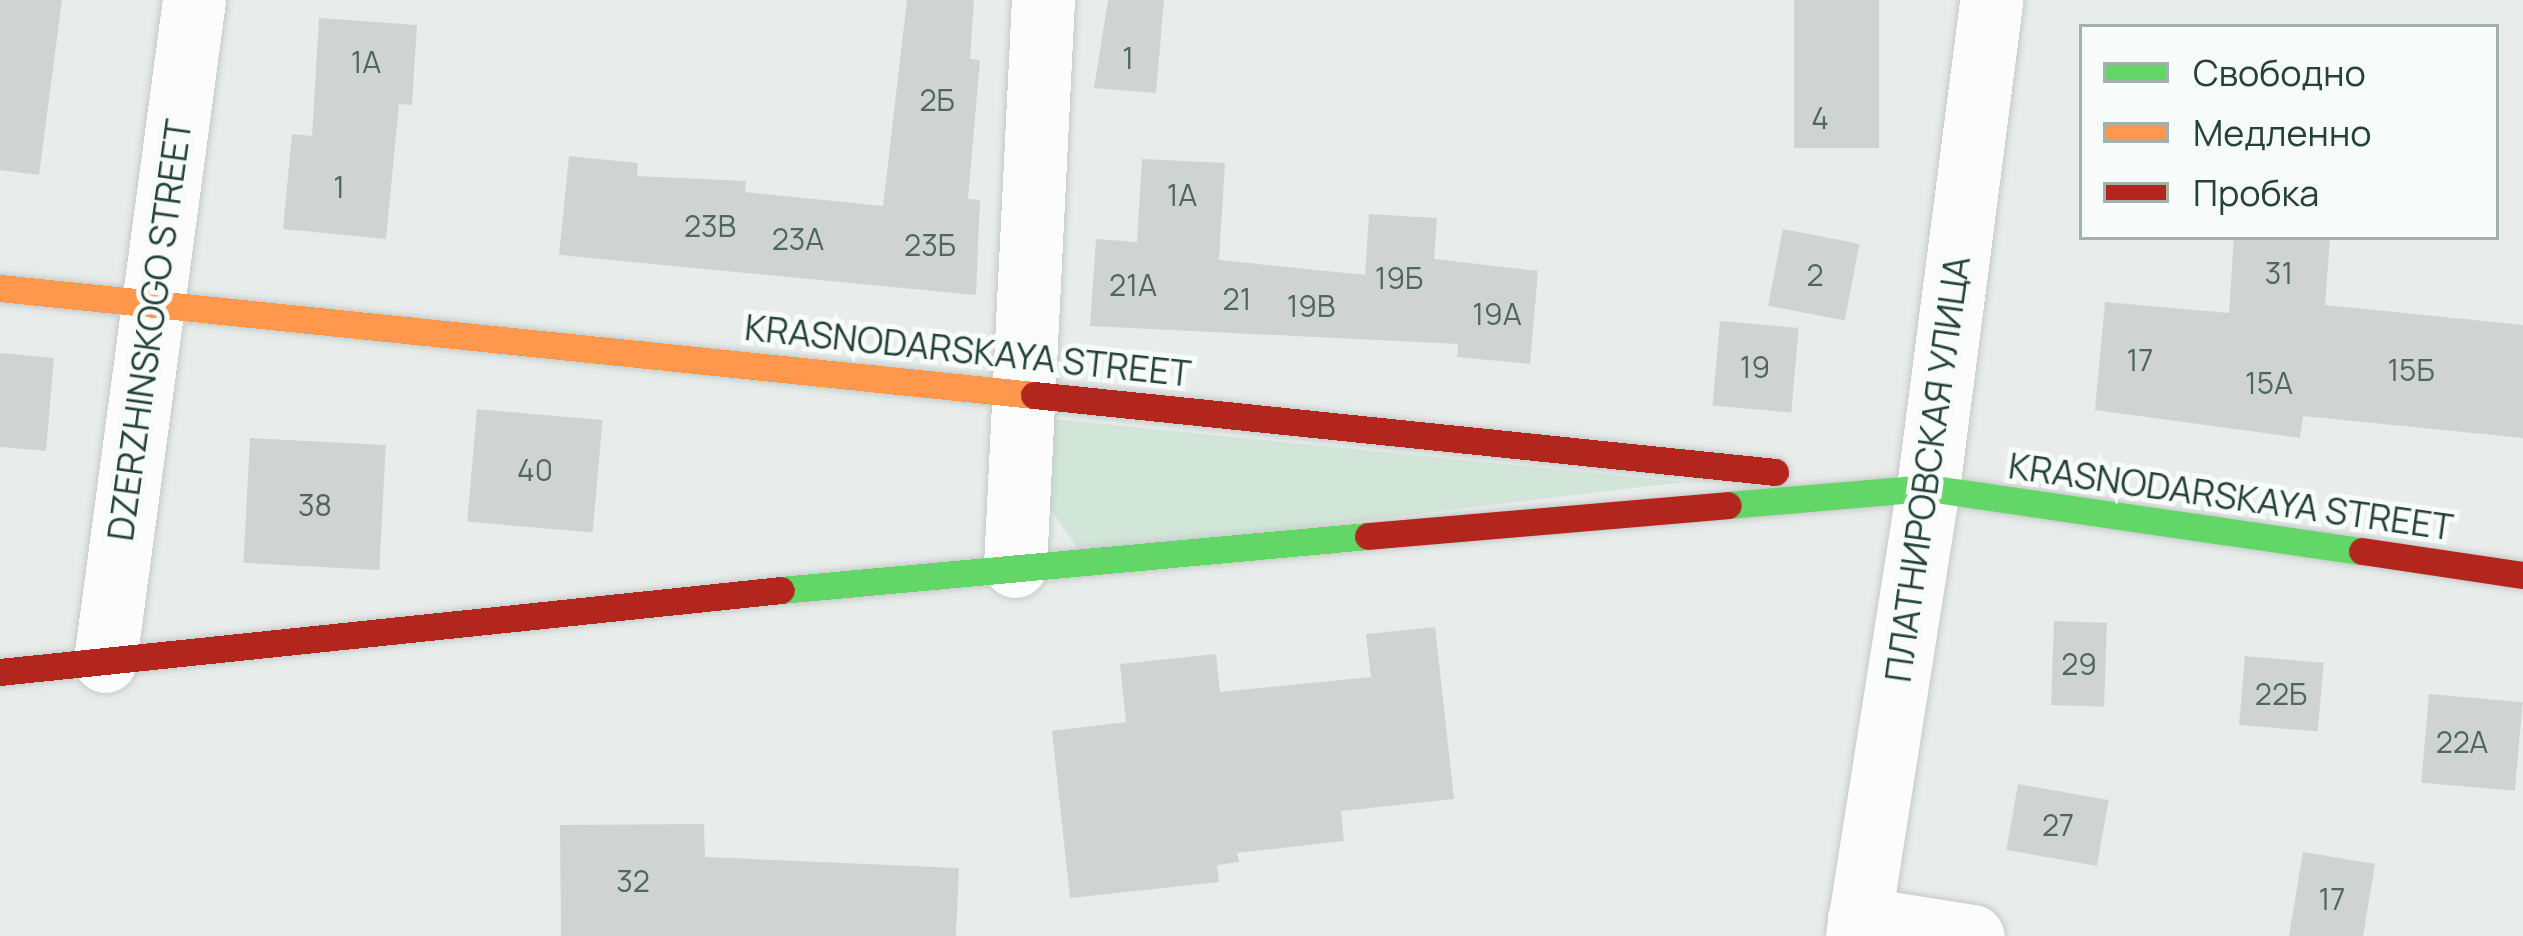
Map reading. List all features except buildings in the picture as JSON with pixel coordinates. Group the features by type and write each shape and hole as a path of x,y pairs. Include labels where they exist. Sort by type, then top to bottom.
{"street":[{"name":"DZERZHINSKOGO STREET","path":"105,661 149,307 194,0"},
{"path":"1015,566 1019,390 1043,0"},
{"name":"ПЛАТНИРОВСКАЯ УЛИЦА","path":"1858,927 1928,488 1991,0"},
{"name":"KRASNODARSKAYA STREET","path":"0,288 149,307 1019,390 1928,488 2523,575"},
{"name":"KRASNODARSKAYA STREET","path":"0,672 1015,566 1928,488"},
{"path":"1858,927 1973,936"}],"green space":[{"path":"1042,418 1684,482 1081,554 1033,483"}],"traffic: fast":[{"path":"1728,505 1928,488 2362,551"},
{"path":"781,590 1368,536"}],"traffic: slow":[{"path":"0,288 1034,395"}],"traffic: jam":[{"path":"1034,395 1775,472"},
{"path":"1368,536 1728,505"},
{"path":"2362,551 2523,575"},
{"path":"0,672 781,590"}]}
